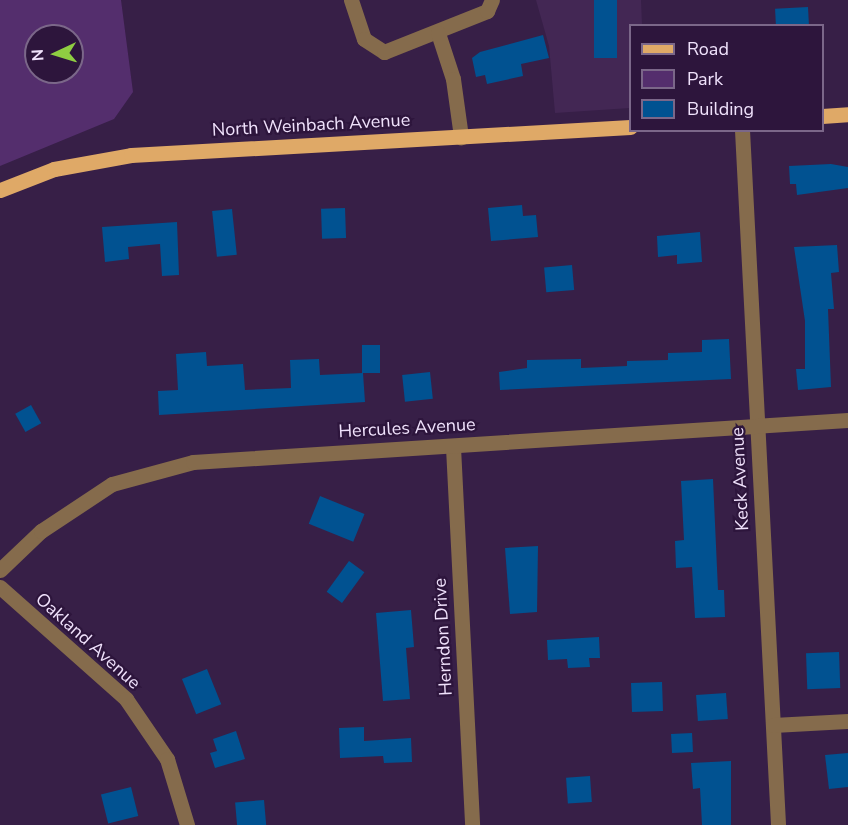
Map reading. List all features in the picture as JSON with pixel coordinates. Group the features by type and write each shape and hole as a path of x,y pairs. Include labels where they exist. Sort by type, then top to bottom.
{"main road":[{"path":"824,116 848,114"},
{"name":"North Weinbach Avenue","path":"0,190 54,169 131,155 629,127"}],"street":[{"path":"351,0 364,39 374,49 384,52 438,33 487,11 492,0"},
{"path":"438,33 453,79 461,137"},
{"name":"Keck Avenue","path":"742,132 778,825"},
{"name":"Hercules Avenue","path":"0,570 76,504 112,484 150,471 245,455 453,447 757,424 848,420"},
{"name":"Herndon Drive","path":"453,447 472,825"},
{"name":"Oakland Avenue","path":"0,587 133,708 167,759 187,825"},
{"path":"772,725 848,721"}],"shaded area":[{"path":"536,0 641,0 642,24 629,24 629,108 555,113 549,46"}],"green space":[{"path":"0,0 121,0 133,92 114,119 0,166"}],"building":[{"path":"594,0 617,0 617,58 594,58"},
{"path":"808,7 809,24 776,24 775,9"},
{"path":"543,35 549,58 521,64 523,76 487,84 485,75 476,77 472,58 480,52"},
{"path":"831,164 848,167 848,188 797,195 796,184 790,184 789,166"},
{"path":"522,205 523,216 536,215 538,237 491,241 488,208"},
{"path":"345,208 346,238 322,239 321,209"},
{"path":"232,209 237,255 217,257 212,211"},
{"path":"177,222 179,275 162,276 160,244 128,247 129,259 105,262 102,227"},
{"path":"700,232 702,262 677,264 677,255 658,257 657,236"},
{"path":"837,245 839,272 831,273 834,309 828,309 831,387 798,390 796,369 805,369 805,321 794,247"},
{"path":"572,265 574,290 546,292 544,267"},
{"path":"729,339 731,379 500,390 499,372 527,368 527,360 581,359 581,368 627,366 627,361 668,360 668,353 702,352 702,340"},
{"path":"362,345 380,345 380,373 362,373"},
{"path":"206,352 207,366 243,364 245,390 291,388 290,360 319,359 320,375 363,373 365,402 159,415 158,391 178,390 176,354"},
{"path":"430,372 433,399 405,402 402,375"},
{"path":"31,405 41,423 25,432 15,414"},
{"path":"713,479 718,590 724,590 725,617 695,618 692,567 676,568 675,541 684,540 681,481"},
{"path":"320,496 365,514 353,542 309,524"},
{"path":"538,546 537,612 510,614 505,548"},
{"path":"349,561 364,572 342,603 327,592"},
{"path":"411,610 414,647 406,648 410,699 383,701 376,613"},
{"path":"599,637 600,658 589,658 590,667 568,668 567,659 548,660 547,640"},
{"path":"839,652 840,688 807,689 806,653"},
{"path":"207,669 221,704 196,714 182,679"},
{"path":"662,682 663,711 632,712 631,683"},
{"path":"726,693 728,719 698,721 696,695"},
{"path":"364,727 364,741 411,738 412,762 384,763 383,756 340,758 339,728"},
{"path":"236,731 245,759 215,768 210,753 217,751 213,739"},
{"path":"692,733 693,752 672,753 671,734"},
{"path":"848,753 848,787 829,789 825,755"},
{"path":"731,761 731,825 702,825 700,788 693,789 691,763"},
{"path":"590,776 592,802 568,804 566,778"},
{"path":"131,787 138,816 108,824 101,794"},
{"path":"264,800 266,825 237,825 235,803"}]}
